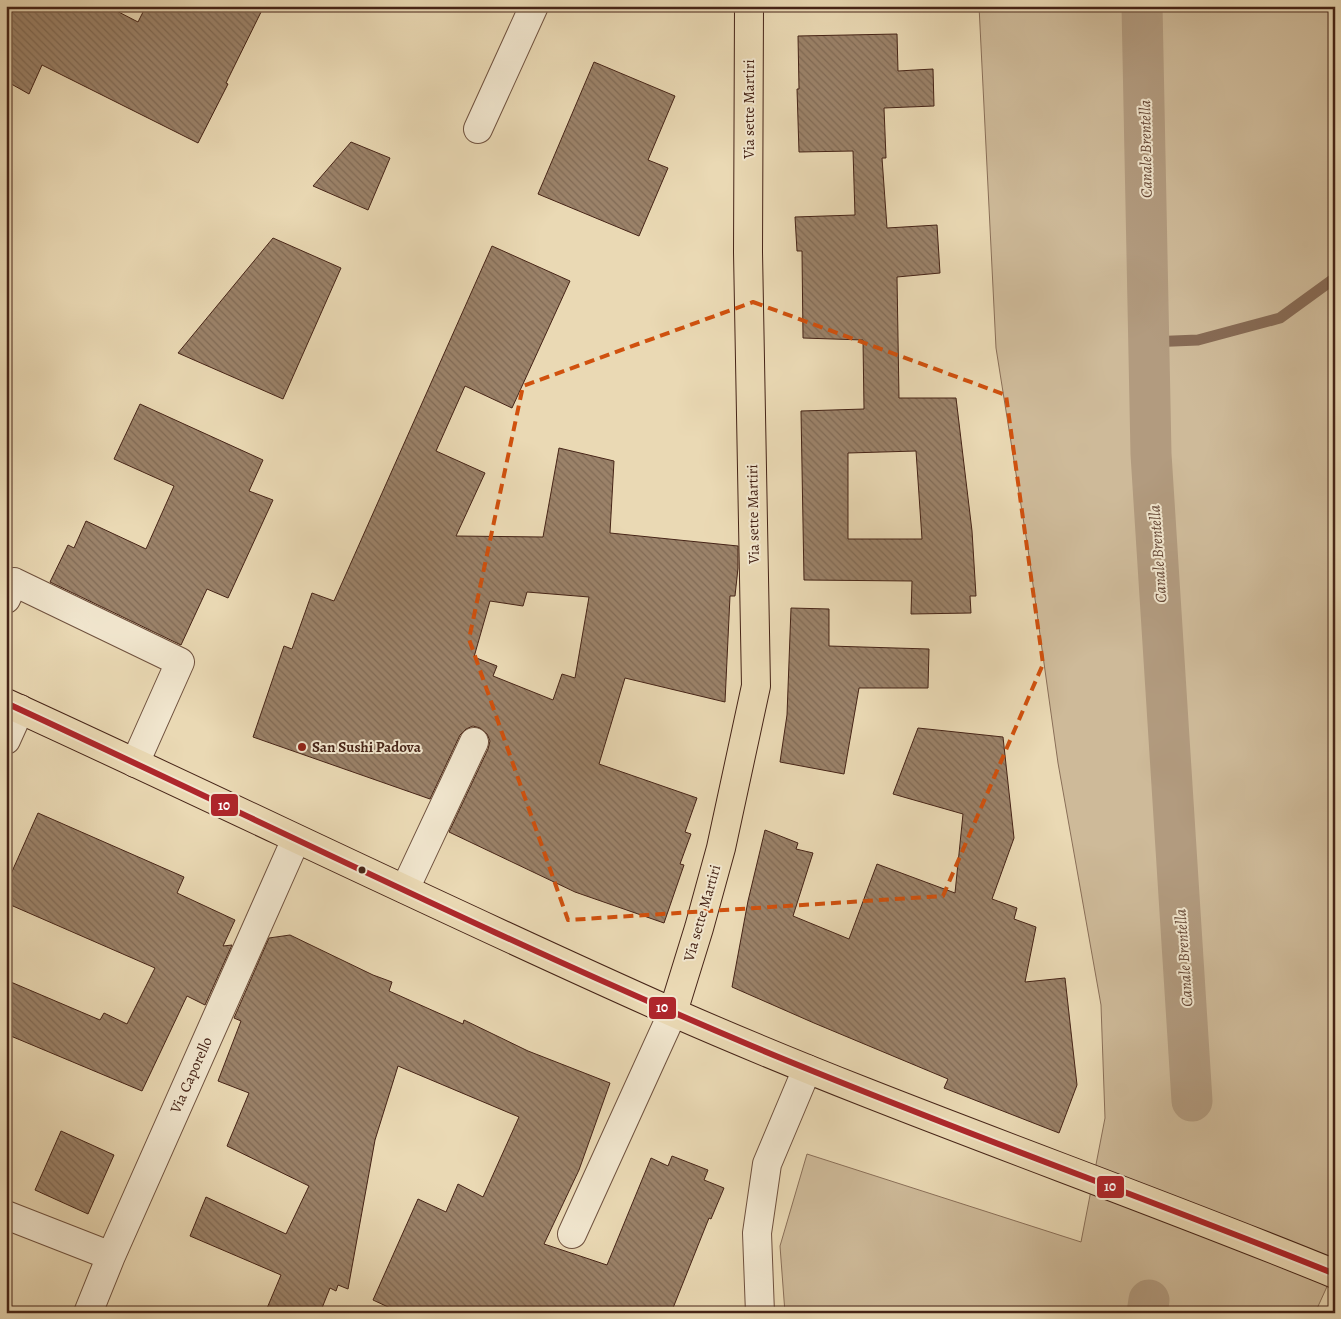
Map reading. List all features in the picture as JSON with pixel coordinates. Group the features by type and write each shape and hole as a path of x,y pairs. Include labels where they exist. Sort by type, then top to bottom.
{"main road":[{"name":"Via sette Martiri","path":"673,1012 721,848 756,686 748,252 749,6"},
{"path":"13,706 296,839 673,1012 807,1069 1335,1274"}],"street":[{"path":"478,129 534,6"},
{"path":"6,599 14,582 180,662 135,764"},
{"path":"6,740 13,706"},
{"path":"406,889 474,742"},
{"name":"Via Caporello","path":"88,1313 111,1256 296,839"},
{"path":"572,1234 673,1012"},
{"path":"760,1313 757,1233 768,1164 807,1069"},
{"path":"6,1215 111,1256"}],"highlighted area":[{"path":"753,302 1006,395 1043,664 943,896 568,920 469,639 523,386"}],"shaded area":[{"path":"979,6 1335,6 1335,1269 1315,1313 785,1313 780,1246 807,1154 1081,1242 1105,1118 1101,1005 1058,763 1028,549 996,348"}],"building":[{"path":"6,6 107,6 138,22 146,6 264,6 198,143 42,65 29,94 6,81"},
{"path":"897,34 898,71 933,69 934,106 884,108 886,158 882,158 887,228 937,225 940,273 897,277 899,398 956,398 972,531 976,596 970,596 971,613 911,614 912,581 804,580 801,411 864,409 863,340 803,338 802,251 797,251 795,217 855,215 853,151 799,152 798,36","holes":["916,451 922,539 848,539 848,453"]},
{"path":"594,62 675,96 648,160 668,168 639,236 538,194"},
{"path":"351,142 390,158 368,210 313,186"},
{"path":"273,238 341,268 283,399 178,353"},
{"path":"492,246 570,281 512,408 465,386 436,451 485,473 456,536 543,537 559,448 614,461 610,533 738,546 735,596 730,596 725,702 625,678 599,764 697,798 685,832 691,834 680,864 684,865 664,923 575,892 449,832 488,749 490,741 487,734 480,728 473,726 466,729 460,735 430,799 253,737 284,646 292,649 312,593 334,601","holes":["527,592 589,597 575,678 562,674 553,700 493,676 497,666 474,657 490,601 523,606"]},
{"path":"140,404 263,460 249,491 273,500 228,598 207,589 181,645 50,582 68,545 74,548 86,521 146,549 174,486 114,459"},
{"path":"791,608 829,609 829,646 929,649 928,688 859,688 844,774 780,762 787,715"},
{"path":"918,728 1003,737 1014,838 992,899 1017,908 1014,919 1036,927 1025,982 1065,978 1077,1085 1059,1133 944,1088 948,1079 732,987 748,901 765,830 798,843 796,849 813,853 793,916 849,939 877,864 955,893 963,814 893,794"},
{"path":"38,813 184,877 177,893 235,920 223,946 232,945 205,1005 187,996 142,1091 6,1034 6,980 100,1020 104,1013 127,1024 155,968 6,903 6,885"},
{"path":"290,935 373,975 392,982 389,991 463,1024 464,1020 528,1051 610,1083 579,1170 544,1244 607,1265 651,1158 668,1166 672,1156 708,1170 704,1180 724,1188 711,1219 709,1218 671,1313 401,1313 373,1300 418,1199 446,1212 458,1184 483,1197 519,1117 398,1066 375,1140 348,1289 338,1285 336,1291 330,1288 320,1313 265,1313 281,1275 190,1236 206,1197 286,1234 309,1186 227,1146 249,1093 218,1081 241,1021 234,1018 269,938"},
{"path":"61,1131 114,1155 88,1214 35,1190"}],"waterway":[{"name":"Canale Brentella","path":"1142,6 1151,454 1192,1101"},
{"path":"1149,342 1198,340 1280,318 1335,278"},
{"name":"Canale Brentella","path":"1147,1313 1149,1300"}],"transit line":[{"name":"10","path":"6,703 471,921 658,1006 897,1105 1335,1274"}],"place":[{"name":"San Sushi Padova","path":"302,747"}]}
